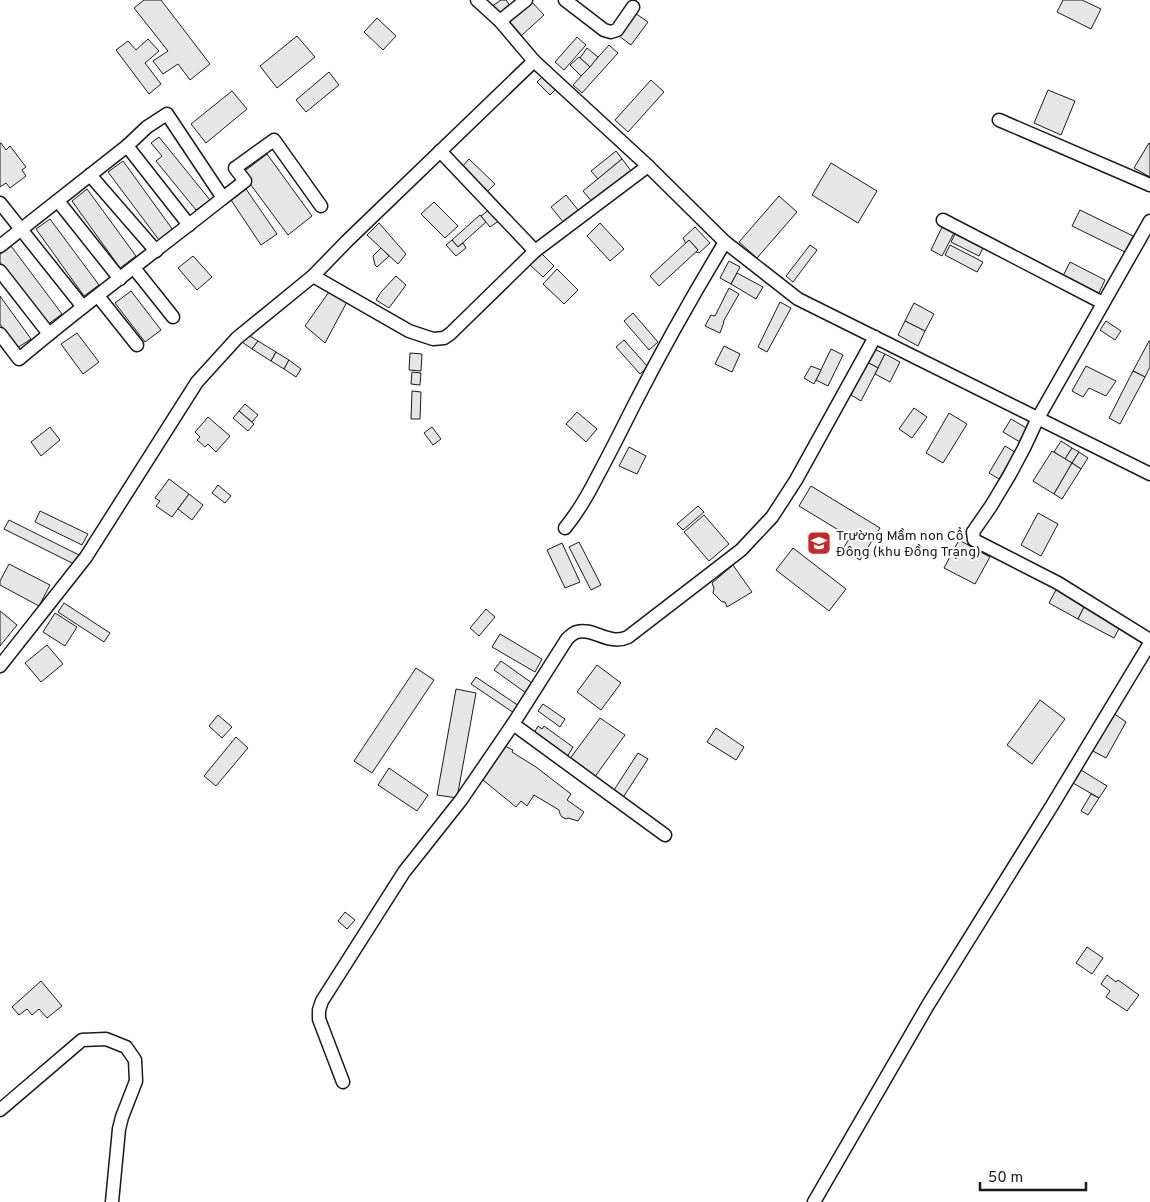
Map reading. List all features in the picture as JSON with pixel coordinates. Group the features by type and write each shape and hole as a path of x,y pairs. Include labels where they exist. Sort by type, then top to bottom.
{"street":[{"path":"477,0 500,21 534,61 648,166 725,242 798,299 1150,474"},
{"path":"500,21 526,0"},
{"path":"565,0 604,30 611,32 617,30 633,7"},
{"path":"0,666 86,557 197,382 237,338 313,276 534,61"},
{"path":"0,246 58,202 127,146 147,127 167,114 223,198"},
{"path":"999,120 1150,185"},
{"path":"0,334 19,359 245,181 235,168 274,140 322,206"},
{"path":"127,146 189,225"},
{"path":"440,151 534,250"},
{"path":"313,276 409,330 433,339 444,338 534,250 648,166"},
{"path":"90,176 156,251"},
{"path":"58,202 120,279"},
{"path":"0,203 83,307"},
{"path":"942,220 1103,303"},
{"path":"814,1202 928,1005 1048,812 1150,642 1058,583 974,540 974,532 1009,476 1038,418 1150,221"},
{"path":"565,528 581,507 647,380 725,242"},
{"path":"134,268 173,317"},
{"path":"0,272 49,334"},
{"path":"98,296 137,345"},
{"path":"342,1082 319,1019 322,1000 404,872 461,800 513,724 567,639 578,631 614,640 622,640 628,637 741,550 772,517 796,480 875,337"},
{"path":"513,724 665,835"},
{"path":"0,1110 82,1040 106,1039 126,1047 135,1060 136,1081 119,1129 112,1202"}],"building":[{"path":"144,0 161,0 210,64 190,80 178,64 163,74 153,61 168,51 134,8"},
{"path":"501,0 506,0 511,7 498,17 491,7"},
{"path":"1063,0 1082,0 1101,9 1091,29 1057,12"},
{"path":"531,1 544,15 521,36 508,22"},
{"path":"635,13 648,22 631,45 619,36"},
{"path":"377,18 396,36 383,50 364,32"},
{"path":"297,36 315,57 277,88 260,66"},
{"path":"577,37 586,45 564,70 555,62"},
{"path":"148,39 159,51 145,63 161,84 149,94 116,50 128,41 136,50"},
{"path":"609,45 618,53 582,93 573,85"},
{"path":"587,48 598,57 590,67 580,58"},
{"path":"579,57 590,67 581,76 570,65"},
{"path":"329,72 339,85 306,112 296,100"},
{"path":"543,76 555,90 550,95 537,82"},
{"path":"651,80 664,92 628,132 615,120"},
{"path":"1048,90 1075,101 1061,135 1034,123"},
{"path":"232,91 247,109 206,143 191,124"},
{"path":"159,137 210,200 196,210 156,161 162,156 151,143"},
{"path":"0,143 6,150 10,146 26,167 22,170 26,176 10,188 6,183 0,187"},
{"path":"1150,144 1150,177 1134,168"},
{"path":"616,151 622,159 598,179 591,171"},
{"path":"267,154 312,216 288,235 242,173"},
{"path":"469,159 495,184 486,193 460,169"},
{"path":"622,159 632,172 593,203 583,191"},
{"path":"123,161 173,230 159,240 108,172"},
{"path":"831,163 877,191 858,223 812,195"},
{"path":"87,189 136,256 120,268 72,201"},
{"path":"246,189 277,234 261,245 231,200"},
{"path":"566,195 579,211 564,223 551,207"},
{"path":"779,196 797,212 757,258 739,242"},
{"path":"434,202 458,226 445,238 421,214"},
{"path":"490,209 500,220 490,227 481,216"},
{"path":"1080,210 1133,236 1125,252 1072,226"},
{"path":"480,215 486,222 458,247 452,240"},
{"path":"50,219 99,285 84,296 36,229"},
{"path":"379,223 406,254 398,264 367,235"},
{"path":"600,223 624,249 610,261 587,236"},
{"path":"943,225 955,231 942,256 931,250"},
{"path":"695,227 710,243 699,253 696,252 698,250 689,240 686,244 683,238"},
{"path":"955,234 983,248 979,256 951,242"},
{"path":"452,240 458,247 463,243 466,248 456,256 446,245"},
{"path":"689,240 698,250 659,286 650,276"},
{"path":"810,245 817,250 793,282 786,276"},
{"path":"950,245 983,262 977,272 945,255"},
{"path":"11,246 62,314 47,325 0,262 0,254"},
{"path":"381,248 389,256 377,267 373,256"},
{"path":"540,252 554,266 543,277 529,264"},
{"path":"193,256 212,277 197,290 178,268"},
{"path":"729,261 740,267 731,284 720,278"},
{"path":"1070,262 1105,280 1098,295 1062,278"},
{"path":"557,269 578,290 564,304 543,284"},
{"path":"737,273 763,287 756,299 731,284"},
{"path":"396,276 406,285 389,308 376,300"},
{"path":"729,288 739,294 723,322 720,333 705,326 711,315 715,316"},
{"path":"331,289 348,300 325,343 305,326"},
{"path":"131,291 161,330 145,342 115,303"},
{"path":"0,296 31,339 17,348 0,324"},
{"path":"780,302 791,308 767,352 758,347"},
{"path":"914,303 934,314 925,331 905,321"},
{"path":"633,313 658,342 649,350 624,321"},
{"path":"905,321 925,331 918,346 898,335"},
{"path":"1106,321 1121,331 1115,340 1100,330"},
{"path":"77,333 99,362 83,374 61,344"},
{"path":"247,334 258,341 252,349 242,342"},
{"path":"624,340 648,367 640,374 616,347"},
{"path":"258,341 276,352 271,361 252,349"},
{"path":"1149,341 1150,367 1145,377 1133,371"},
{"path":"724,346 740,354 732,372 715,364"},
{"path":"831,349 843,355 828,386 816,380"},
{"path":"874,349 885,354 878,368 867,362"},
{"path":"276,352 289,360 284,369 271,361"},
{"path":"410,353 422,354 421,371 409,370"},
{"path":"885,354 900,362 890,382 875,374"},
{"path":"289,360 301,369 296,377 284,369"},
{"path":"867,362 878,368 861,401 851,395"},
{"path":"811,366 821,370 814,384 804,378"},
{"path":"1086,366 1116,381 1106,396 1089,388 1083,397 1072,391"},
{"path":"1133,371 1145,377 1120,424 1109,418"},
{"path":"412,372 421,373 420,385 411,384"},
{"path":"412,391 421,392 420,419 411,419"},
{"path":"245,404 258,415 252,422 239,411"},
{"path":"914,408 927,417 912,438 899,429"},
{"path":"239,411 254,424 248,431 233,418"},
{"path":"577,412 597,429 586,442 566,424"},
{"path":"949,413 967,424 943,463 926,453"},
{"path":"208,417 230,436 216,452 208,444 205,447 197,440 200,437 195,432"},
{"path":"1011,419 1028,429 1020,442 1003,432"},
{"path":"50,427 60,440 41,456 31,442"},
{"path":"432,427 441,439 433,445 424,433"},
{"path":"1061,441 1072,448 1065,459 1054,452"},
{"path":"1005,446 1015,452 999,479 989,473"},
{"path":"629,447 646,456 637,474 619,466"},
{"path":"1072,448 1079,452 1072,463 1065,459"},
{"path":"1052,451 1072,463 1054,494 1033,481"},
{"path":"1079,452 1088,458 1081,469 1072,463"},
{"path":"1072,463 1081,469 1062,499 1054,494"},
{"path":"169,479 189,494 172,517 156,506 160,501 155,498"},
{"path":"218,485 231,496 225,503 212,493"},
{"path":"811,486 880,528 860,560 843,549 850,537 799,506"},
{"path":"189,494 203,505 192,520 178,509"},
{"path":"698,506 704,512 683,530 677,524"},
{"path":"40,511 88,534 82,545 35,522"},
{"path":"1038,513 1058,524 1041,556 1021,545"},
{"path":"704,515 729,544 709,561 684,532"},
{"path":"9,520 79,555 74,564 4,529"},
{"path":"959,540 990,557 975,584 944,568"},
{"path":"579,542 601,585 591,590 569,547"},
{"path":"562,543 580,582 565,588 547,550"},
{"path":"793,548 846,589 829,611 776,570"},
{"path":"9,564 50,585 39,606 0,585 0,581"},
{"path":"733,565 752,592 727,607 725,602 722,602 713,593 712,583"},
{"path":"1057,588 1086,603 1078,619 1049,603"},
{"path":"64,603 110,633 104,642 58,612"},
{"path":"1086,603 1121,625 1114,638 1078,619"},
{"path":"486,609 495,617 479,636 470,628"},
{"path":"0,611 17,625 0,646"},
{"path":"55,613 77,627 65,646 43,632"},
{"path":"500,634 542,659 535,672 492,647"},
{"path":"47,645 63,664 41,682 25,663"},
{"path":"501,661 532,683 526,693 494,670"},
{"path":"597,665 621,683 601,710 577,692"},
{"path":"416,668 434,680 372,773 354,761"},
{"path":"476,677 519,706 514,713 471,684"},
{"path":"456,689 476,693 457,798 437,795"},
{"path":"1040,700 1065,719 1032,764 1007,745"},
{"path":"543,704 565,719 560,727 538,711"},
{"path":"1114,714 1126,722 1106,758 1091,750"},
{"path":"218,715 232,727 222,738 209,726"},
{"path":"600,718 625,735 594,778 569,760"},
{"path":"538,726 542,729 544,726 573,747 567,757 533,735"},
{"path":"716,728 744,747 736,760 707,742"},
{"path":"236,737 248,748 216,786 204,776"},
{"path":"505,746 571,794 567,800 584,812 578,821 562,817 559,810 534,795 527,806 521,801 516,807 483,780"},
{"path":"638,753 648,759 622,799 612,793"},
{"path":"389,768 428,795 417,811 378,785"},
{"path":"1081,770 1107,786 1099,798 1073,783"},
{"path":"1091,794 1099,798 1088,815 1081,811"},
{"path":"345,912 355,920 347,929 338,921"},
{"path":"1087,947 1103,958 1092,974 1076,963"},
{"path":"1107,975 1116,982 1118,980 1139,995 1127,1011 1106,997 1110,991 1101,984"},
{"path":"41,981 62,1006 47,1018 39,1009 32,1015 27,1009 19,1015 12,1007"}],"place":[{"name":"Trường Mầm non Cổ Đông (khu Đồng Trạng)","path":"819,543"}]}
